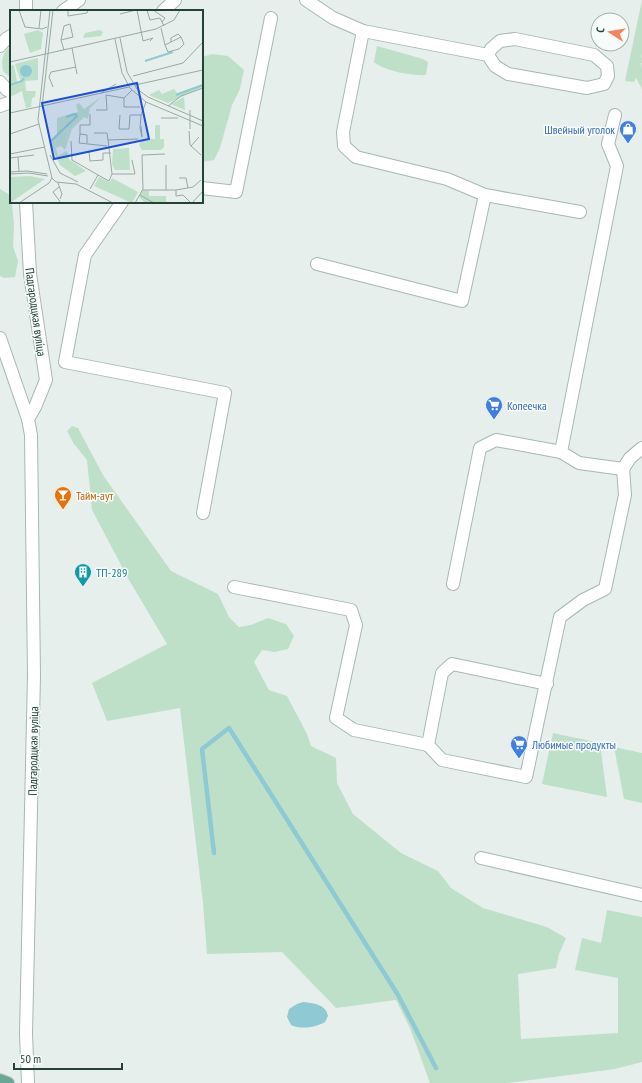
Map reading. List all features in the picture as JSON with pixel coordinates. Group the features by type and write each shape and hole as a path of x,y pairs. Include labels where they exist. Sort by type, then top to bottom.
{"main road":[{"path":"0,1080 8,1083"}],"street":[{"path":"64,10 79,0"},
{"path":"164,10 175,0"},
{"path":"311,2 333,18 363,31 488,55 495,66 508,74 587,88 604,84 608,76 607,66 594,55 515,39 500,41 488,55"},
{"path":"203,188 236,192 271,18"},
{"path":"363,31 343,132 344,146 356,157 447,179 484,195 580,212"},
{"path":"0,46 10,37"},
{"path":"0,82 10,92"},
{"path":"0,106 10,102"},
{"path":"561,452 617,166 608,144 615,115"},
{"path":"317,264 462,301 484,195"},
{"name":"Падгародцкая вуліца","path":"26,203 30,274 46,380 35,407 28,419"},
{"path":"121,203 85,255 65,362 225,393 203,514"},
{"name":"Падгародцкая вуліца","path":"0,338 28,419 31,442 34,638 26,1034 28,1083"},
{"path":"453,584 480,448 496,440 561,452 579,463 623,470"},
{"path":"234,586 351,610 356,625 336,718 354,730 428,745 442,760 526,777 547,684 560,617 583,600 605,589 625,495 623,470 630,458 642,448"},
{"path":"428,745 442,673 452,664 547,684"},
{"path":"481,858 642,895"}],"green space":[{"path":"642,0 642,89 636,78 634,82 625,81"},
{"path":"377,46 423,59 428,62 426,75 414,75 399,72 379,65 374,62"},
{"path":"10,48 10,77 3,71 2,64 4,54"},
{"path":"212,54 228,56 244,70 240,89 232,105 220,148 214,160 203,162 203,57"},
{"path":"0,189 10,195 14,224 13,246 18,261 15,277 4,278 0,276"},
{"path":"72,426 78,428 103,475 171,571 218,594 229,617 239,627 251,625 268,618 286,624 294,636 288,649 275,652 262,650 254,662 269,690 287,696 307,734 311,746 336,758 337,783 353,814 401,853 438,871 451,888 483,908 547,927 566,938 559,954 556,968 518,974 521,1039 618,1033 618,978 575,970 582,938 601,943 607,910 642,917 642,1062 615,1069 508,1083 430,1083 410,1028 396,1000 336,1008 282,952 207,954 203,903 180,708 107,721 92,683 167,644 129,580 92,510 87,460 74,444 67,431"},
{"path":"553,733 600,743 607,797 542,784"},
{"path":"614,747 642,753 642,803 624,799"}],"water":[{"path":"303,1002 318,1005 325,1009 328,1016 325,1022 308,1027 295,1027 291,1025 287,1017 289,1009"}],"waterway":[{"path":"214,853 202,749 229,728 398,995 436,1068"}],"place":[{"name":"Швейный уголок","path":"628,144"},
{"name":"Копеечка","path":"494,420"},
{"name":"Тайм-аут","path":"63,510"},
{"name":"ТП-289","path":"83,587"},
{"name":"Любимые продукты","path":"519,759"}]}
